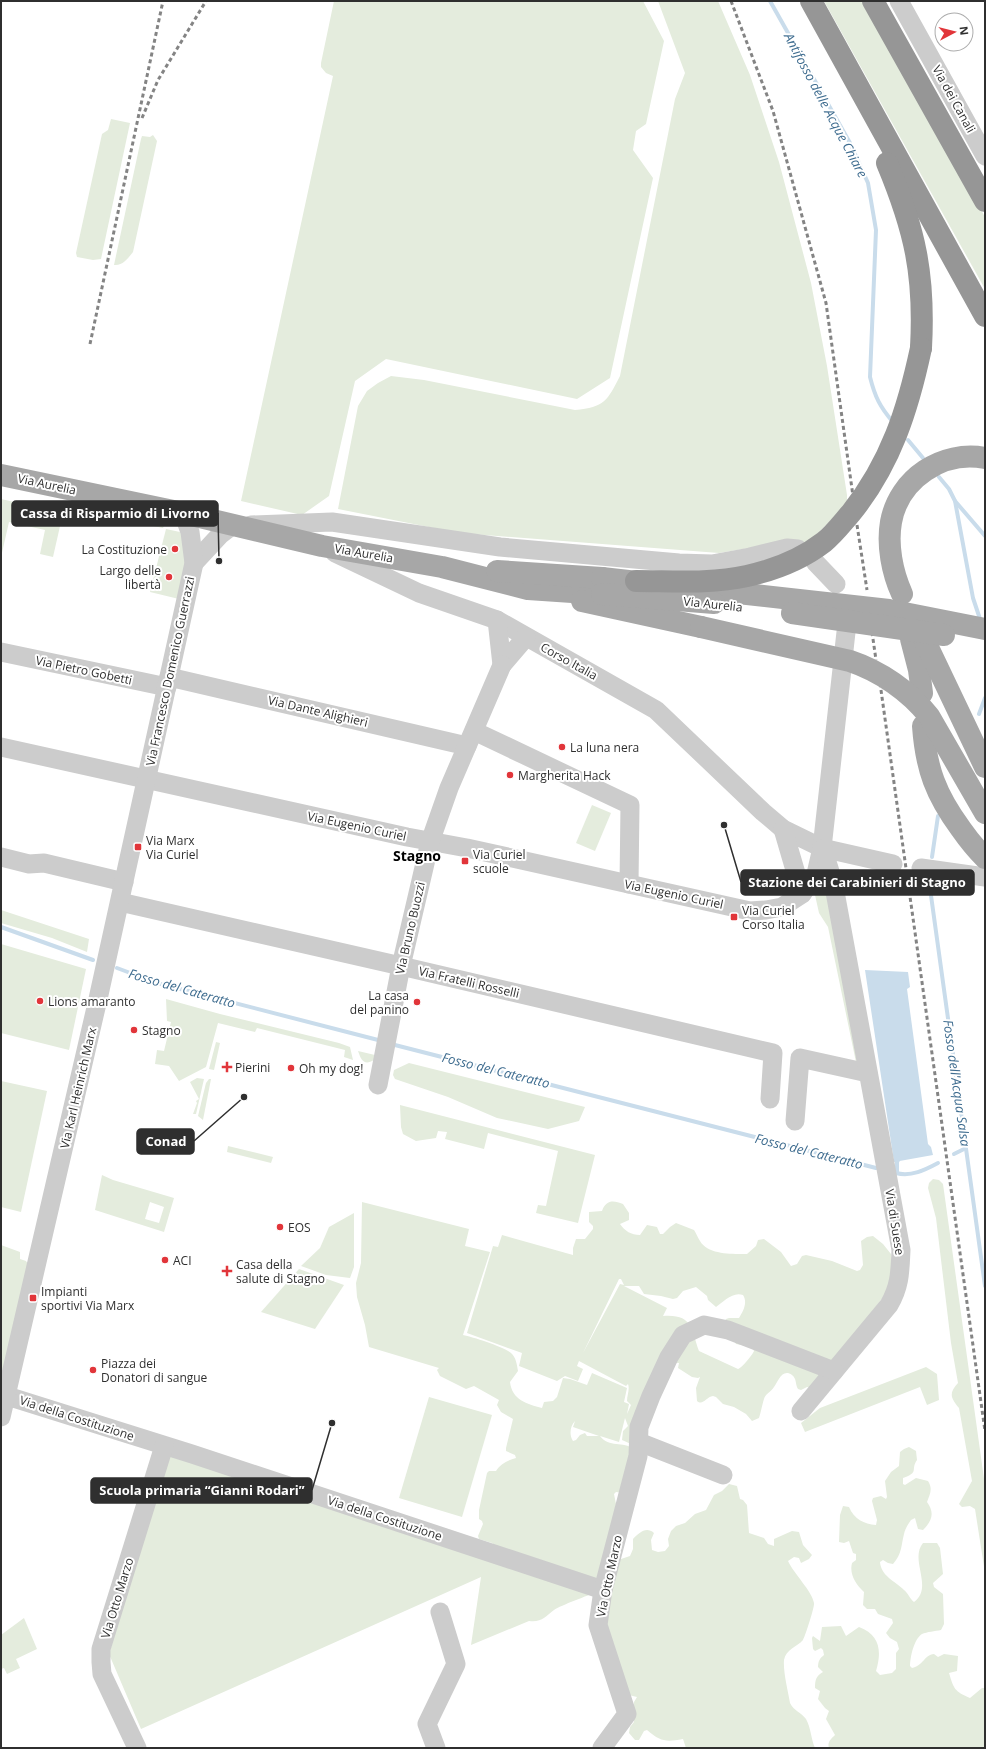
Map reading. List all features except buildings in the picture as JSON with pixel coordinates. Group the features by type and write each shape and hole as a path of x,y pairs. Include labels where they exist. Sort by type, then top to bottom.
{"highway":[{"path":"811,1 859,85 985,316"},
{"path":"873,1 985,201"},
{"path":"636,582 728,579 768,571 798,558 825,542 864,496 891,449 908,403 921,348 923,318 922,292 915,243 902,197 875,133 859,85"}],"main road":[{"path":"985,458 961,457 948,459 922,472 909,484 900,497 895,509 890,536 895,602 968,617 985,616"},
{"name":"Via Aurelia","path":"1,475 183,513 322,546 442,567 602,586 858,622 985,643"},
{"name":"Via Aurelia","path":"442,567 528,589 602,586 636,582 895,602 985,629"},
{"path":"528,589 850,660 872,669 910,695 929,716 985,813"},
{"path":"922,693 919,670 918,639 985,767"},
{"path":"923,726 926,754 936,788 948,811 967,838 985,858"}],"street":[{"name":"Via dei Canali","path":"899,1 985,156"},
{"name":"Via Francesco Domenico Guerrazzi","path":"147,780 194,563 190,532 183,513"},
{"path":"236,525 332,522 500,547 679,563 712,564 787,548 798,549"},
{"name":"Via Francesco Domenico Guerrazzi","path":"194,563 220,534 236,525"},
{"name":"Corso Italia","path":"322,546 419,593 497,620 656,710 762,812 783,829 822,848 893,864"},
{"path":"815,562 836,584"},
{"name":"Via Bruno Buozzi","path":"497,620 502,665"},
{"name":"Via Bruno Buozzi","path":"378,1085 401,966 430,842 449,788 502,665 526,637"},
{"name":"Via Pietro Gobetti","path":"1,652 168,682"},
{"name":"Via Eugenio Curiel","path":"1,747 750,911 766,910 782,907 802,894 816,874 822,848 842,669"},
{"name":"Via Dante Alighieri","path":"168,682 471,739 630,805 629,884"},
{"name":"Via Karl Heinrich Marx","path":"1,1417 3,1395 44,1234 147,780"},
{"path":"783,829 802,894"},
{"name":"Via di Suese","path":"800,1411 889,1305 895,1294 899,1281 901,1250 833,881 822,848"},
{"path":"1,857 29,864 44,863 124,882"},
{"path":"921,868 985,877"},
{"name":"Via Fratelli Rosselli","path":"120,902 773,1053 770,1098"},
{"path":"795,1121 800,1058 868,1073"},
{"name":"Via Otto Marzo","path":"602,1748 627,1714 598,1625 603,1590 638,1456 639,1427 669,1357 683,1335 704,1325 728,1330 834,1371"},
{"name":"Via della Costituzione","path":"3,1395 164,1446 603,1590"},
{"path":"639,1442 723,1476"},
{"name":"Via Otto Marzo","path":"137,1748 102,1674 100,1662 101,1649 164,1446"},
{"path":"436,1748 427,1724 456,1664 440,1612"}],"green space":[{"path":"334,1 643,1 664,41 646,124 636,131 633,150 653,178 610,378 577,399 386,359 355,381 329,496 302,515 241,501 333,76 326,73 321,67 321,63"},
{"path":"658,1 718,1 750,75 779,162 811,283 827,366 847,495 847,504 816,535 800,546 790,541 719,553 459,533 338,509 358,406 367,391 391,376 424,380 575,410 599,405 612,391 620,376 675,99 685,73"},
{"path":"824,1 865,1 985,217 985,289"},
{"path":"111,119 130,123 101,259 93,260 77,257 76,253 102,134 108,130"},
{"path":"153,135 157,141 133,252 123,263 114,265 141,139 142,136 150,137"},
{"path":"1,499 63,513 53,557 40,554 45,530 9,522 1,557"},
{"path":"139,518 162,522 164,526 163,528 139,523 137,519"},
{"name":"Largo delle libertà","path":"166,529 180,532 187,549 179,599 150,592"},
{"path":"592,805 611,813 595,851 576,843"},
{"path":"821,888 827,890 862,1064 857,1067 828,927 819,913 815,895"},
{"path":"1,910 89,939 87,952 52,938 1,923"},
{"name":"Lions amaranto","path":"1,944 86,969 69,1050 1,1033"},
{"path":"166,999 220,1014 339,1043 350,1047 353,1060 344,1057 345,1050 257,1028 255,1032 218,1023 206,1067 179,1081 169,1066 155,1064 157,1050 164,1051 171,1022 167,1021"},
{"path":"216,1042 220,1043 214,1070 209,1069"},
{"path":"358,1051 375,1055 374,1060 371,1062 363,1061"},
{"path":"409,1063 585,1107 579,1121 548,1129 497,1118 448,1097 395,1079 393,1075 394,1070"},
{"path":"197,1078 204,1079 196,1114 193,1114 197,1103 196,1101 199,1099 190,1082"},
{"path":"209,1079 211,1079 203,1120 198,1116 206,1083"},
{"path":"1,1081 47,1091 21,1212 1,1207"},
{"path":"400,1105 595,1155 578,1223 536,1213 538,1205 546,1206 558,1151 488,1133 484,1149 445,1139 447,1132 438,1131 436,1138 416,1141 403,1134 401,1127"},
{"path":"228,1146 273,1157 271,1163 227,1152"},
{"path":"102,1175 113,1180 174,1198 164,1232 95,1210","holes":["150,1202 164,1207 159,1223 145,1219"]},
{"path":"933,1179 939,1180 943,1184 985,1486 985,1573 975,1509 970,1506 962,1507 959,1504 972,1481 959,1408 952,1398 952,1392 958,1383 951,1343 936,1218 928,1188 929,1183"},
{"path":"362,1202 469,1229 465,1246 490,1252 463,1335 495,1345 513,1355 518,1371 510,1382 511,1388 517,1397 526,1403 542,1408 544,1402 553,1401 557,1397 563,1378 587,1385 592,1373 627,1388 624,1402 629,1404 627,1414 631,1405 627,1401 629,1388 628,1384 626,1386 579,1361 577,1366 583,1369 578,1381 565,1376 557,1381 519,1366 522,1353 467,1333 493,1246 498,1247 502,1235 573,1255 573,1248 576,1239 585,1239 593,1229 593,1226 589,1222 589,1212 602,1211 608,1203 616,1202 623,1204 629,1213 629,1220 620,1224 626,1231 631,1233 640,1235 647,1225 657,1227 660,1234 663,1234 676,1223 694,1230 700,1241 709,1249 721,1253 735,1254 747,1254 756,1246 758,1240 764,1239 781,1252 791,1266 797,1264 802,1256 806,1255 832,1261 857,1271 860,1270 863,1265 861,1241 867,1237 873,1236 883,1244 891,1254 893,1284 814,1389 807,1387 801,1390 798,1389 795,1378 792,1375 789,1373 783,1374 773,1389 765,1397 759,1418 752,1421 746,1414 734,1407 723,1404 713,1396 703,1402 697,1401 696,1388 700,1377 692,1377 678,1368 679,1363 675,1363 631,1444 622,1440 623,1431 628,1426 625,1418 619,1442 600,1436 608,1442 625,1445 634,1449 624,1493 616,1492 614,1494 616,1504 604,1572 594,1580 497,1547 492,1543 479,1539 478,1536 483,1524 479,1519 479,1510 487,1473 489,1471 496,1471 504,1463 516,1458 515,1455 506,1451 513,1419 501,1412 497,1405 499,1400 474,1386 466,1389 440,1376 437,1370 439,1368 369,1347 365,1325 357,1297 356,1283 361,1263","holes":["619,1279 621,1279 624,1285 620,1284 583,1353","624,1286 639,1286 644,1294 673,1299 677,1298 683,1291 696,1287 707,1296 708,1300 716,1307 736,1294 743,1295 745,1304 739,1318 729,1318 726,1319 724,1323 736,1344 752,1347 754,1351 745,1364 738,1369 699,1351 689,1324 680,1318 663,1316 667,1308","575,1421 573,1427 599,1436 587,1436 585,1433 573,1441 571,1433 573,1423"]},
{"path":"354,1213 354,1267 350,1278 326,1275 301,1266 320,1248 329,1227"},
{"path":"1,1245 20,1252 20,1259 26,1261 32,1270 1,1375"},
{"path":"299,1269 344,1285 315,1329 261,1312"},
{"path":"926,1367 937,1374 939,1400 927,1405 920,1387 805,1432 801,1423 820,1408"},
{"path":"429,1397 492,1415 462,1517 399,1498"},
{"path":"909,1447 916,1451 917,1460 913,1472 903,1478 903,1484 905,1485 916,1478 928,1481 931,1489 927,1502 932,1513 929,1523 923,1530 918,1529 915,1518 911,1520 905,1530 898,1557 893,1564 883,1560 880,1562 881,1567 886,1575 905,1591 914,1602 920,1596 922,1589 918,1557 919,1550 923,1543 937,1543 940,1548 943,1574 933,1583 934,1587 943,1594 944,1624 941,1630 924,1633 919,1636 913,1648 910,1666 912,1668 916,1667 928,1656 934,1654 938,1657 944,1654 958,1656 957,1671 949,1673 955,1689 970,1698 982,1688 985,1688 985,1748 829,1748 829,1742 835,1735 826,1719 829,1711 818,1699 820,1691 815,1688 816,1678 823,1672 818,1665 821,1657 824,1655 821,1648 815,1651 813,1649 813,1636 820,1641 822,1627 841,1626 846,1636 859,1627 866,1630 878,1644 879,1657 876,1671 880,1675 892,1673 896,1669 896,1653 899,1649 897,1642 890,1638 886,1633 893,1623 892,1619 878,1614 875,1609 867,1609 863,1605 864,1592 856,1583 851,1571 852,1563 856,1560 856,1554 853,1553 849,1541 844,1543 839,1542 840,1515 843,1506 849,1507 854,1515 860,1520 876,1525 877,1520 872,1501 873,1498 881,1496 886,1499 885,1481 891,1472 899,1466 900,1452"},
{"path":"168,1451 598,1591 557,1608 540,1620 529,1621 471,1645 481,1577 141,1729 109,1654"},
{"path":"729,1484 737,1486 740,1499 747,1505 749,1533 764,1538 768,1544 774,1546 774,1539 792,1531 799,1532 803,1545 812,1555 809,1559 801,1563 799,1558 794,1557 788,1561 810,1593 814,1603 810,1622 803,1640 787,1653 784,1660 784,1665 790,1703 793,1708 806,1719 815,1748 686,1748 683,1739 668,1741 660,1739 647,1730 644,1731 639,1740 635,1740 629,1733 630,1727 634,1722 634,1702 637,1697 620,1693 597,1615 618,1560 630,1556 633,1549 633,1539 645,1530 654,1533 651,1540 652,1550 658,1552 665,1551 669,1546 668,1539 671,1531 676,1526 685,1523 695,1514 706,1510 714,1495 722,1491"},
{"path":"24,1618 37,1649 16,1659 20,1668 7,1674 4,1668 1,1669 1,1635"}],"water":[{"path":"865,970 908,972 910,987 907,989 928,1144 931,1147 933,1155 894,1162"}],"waterway":[{"name":"Antifosso delle Acque Chiare","path":"770,1 850,143 868,183 876,230 870,377 878,401 893,422"},
{"name":"Antifosso delle Acque Chiare","path":"908,440 923,458"},
{"path":"939,477 949,489 955,501 985,536"},
{"name":"Fosso dell'Acqua Salsa","path":"955,501 973,598 981,622"},
{"name":"Fosso dell'Acqua Salsa","path":"979,714 985,698"},
{"name":"Fosso dell'Acqua Salsa","path":"932,857 938,816"},
{"name":"Fosso dell'Acqua Salsa","path":"929,881 985,1286"},
{"name":"Fosso del Cateratto","path":"1,927 93,960"},
{"name":"Fosso del Cateratto","path":"117,968 157,983 382,1041"},
{"name":"Fosso del Cateratto","path":"391,1044 876,1168"},
{"name":"Fosso del Cateratto","path":"954,1154 966,1148"},
{"path":"897,1173 897,1162 899,1158"},
{"name":"Fosso del Cateratto","path":"896,1173 912,1173 938,1163"}],"railway":[{"path":"90,344 163,1"},
{"path":"142,118 158,80 206,1"},
{"path":"731,1 773,111 826,303 853,496"},
{"path":"857,525 867,590"},
{"path":"872,632 876,660"},
{"path":"880,683 985,1431"}],"place":[{"name":"La Costituzione","path":"175,549"},
{"name":"Cassa di Risparmio di Livorno","path":"219,561"},
{"name":"Largo delle libertà","path":"169,577"},
{"name":"La luna nera","path":"562,747"},
{"name":"Margherita Hack","path":"510,775"},
{"name":"Stazione dei Carabinieri di Stagno","path":"724,825"},
{"name":"Via Marx Via Curiel","path":"138,847"},
{"name":"Via Curiel scuole","path":"465,861"},
{"name":"Via Curiel Corso Italia","path":"734,917"},
{"name":"Lions amaranto","path":"40,1001"},
{"name":"La casa del panino","path":"417,1002"},
{"name":"Stagno","path":"134,1030"},
{"name":"Pierini","path":"227,1067"},
{"name":"Oh my dog!","path":"291,1068"},
{"name":"Conad","path":"244,1097"},
{"name":"EOS","path":"280,1227"},
{"name":"ACI","path":"165,1260"},
{"name":"Casa della salute di Stagno","path":"227,1271"},
{"name":"Impianti sportivi Via Marx","path":"33,1298"},
{"name":"Piazza dei Donatori di sangue","path":"93,1370"},
{"name":"Scuola primaria “Gianni Rodari”","path":"332,1423"}],"district":[{"name":"Stagno","path":"417,855"}]}
